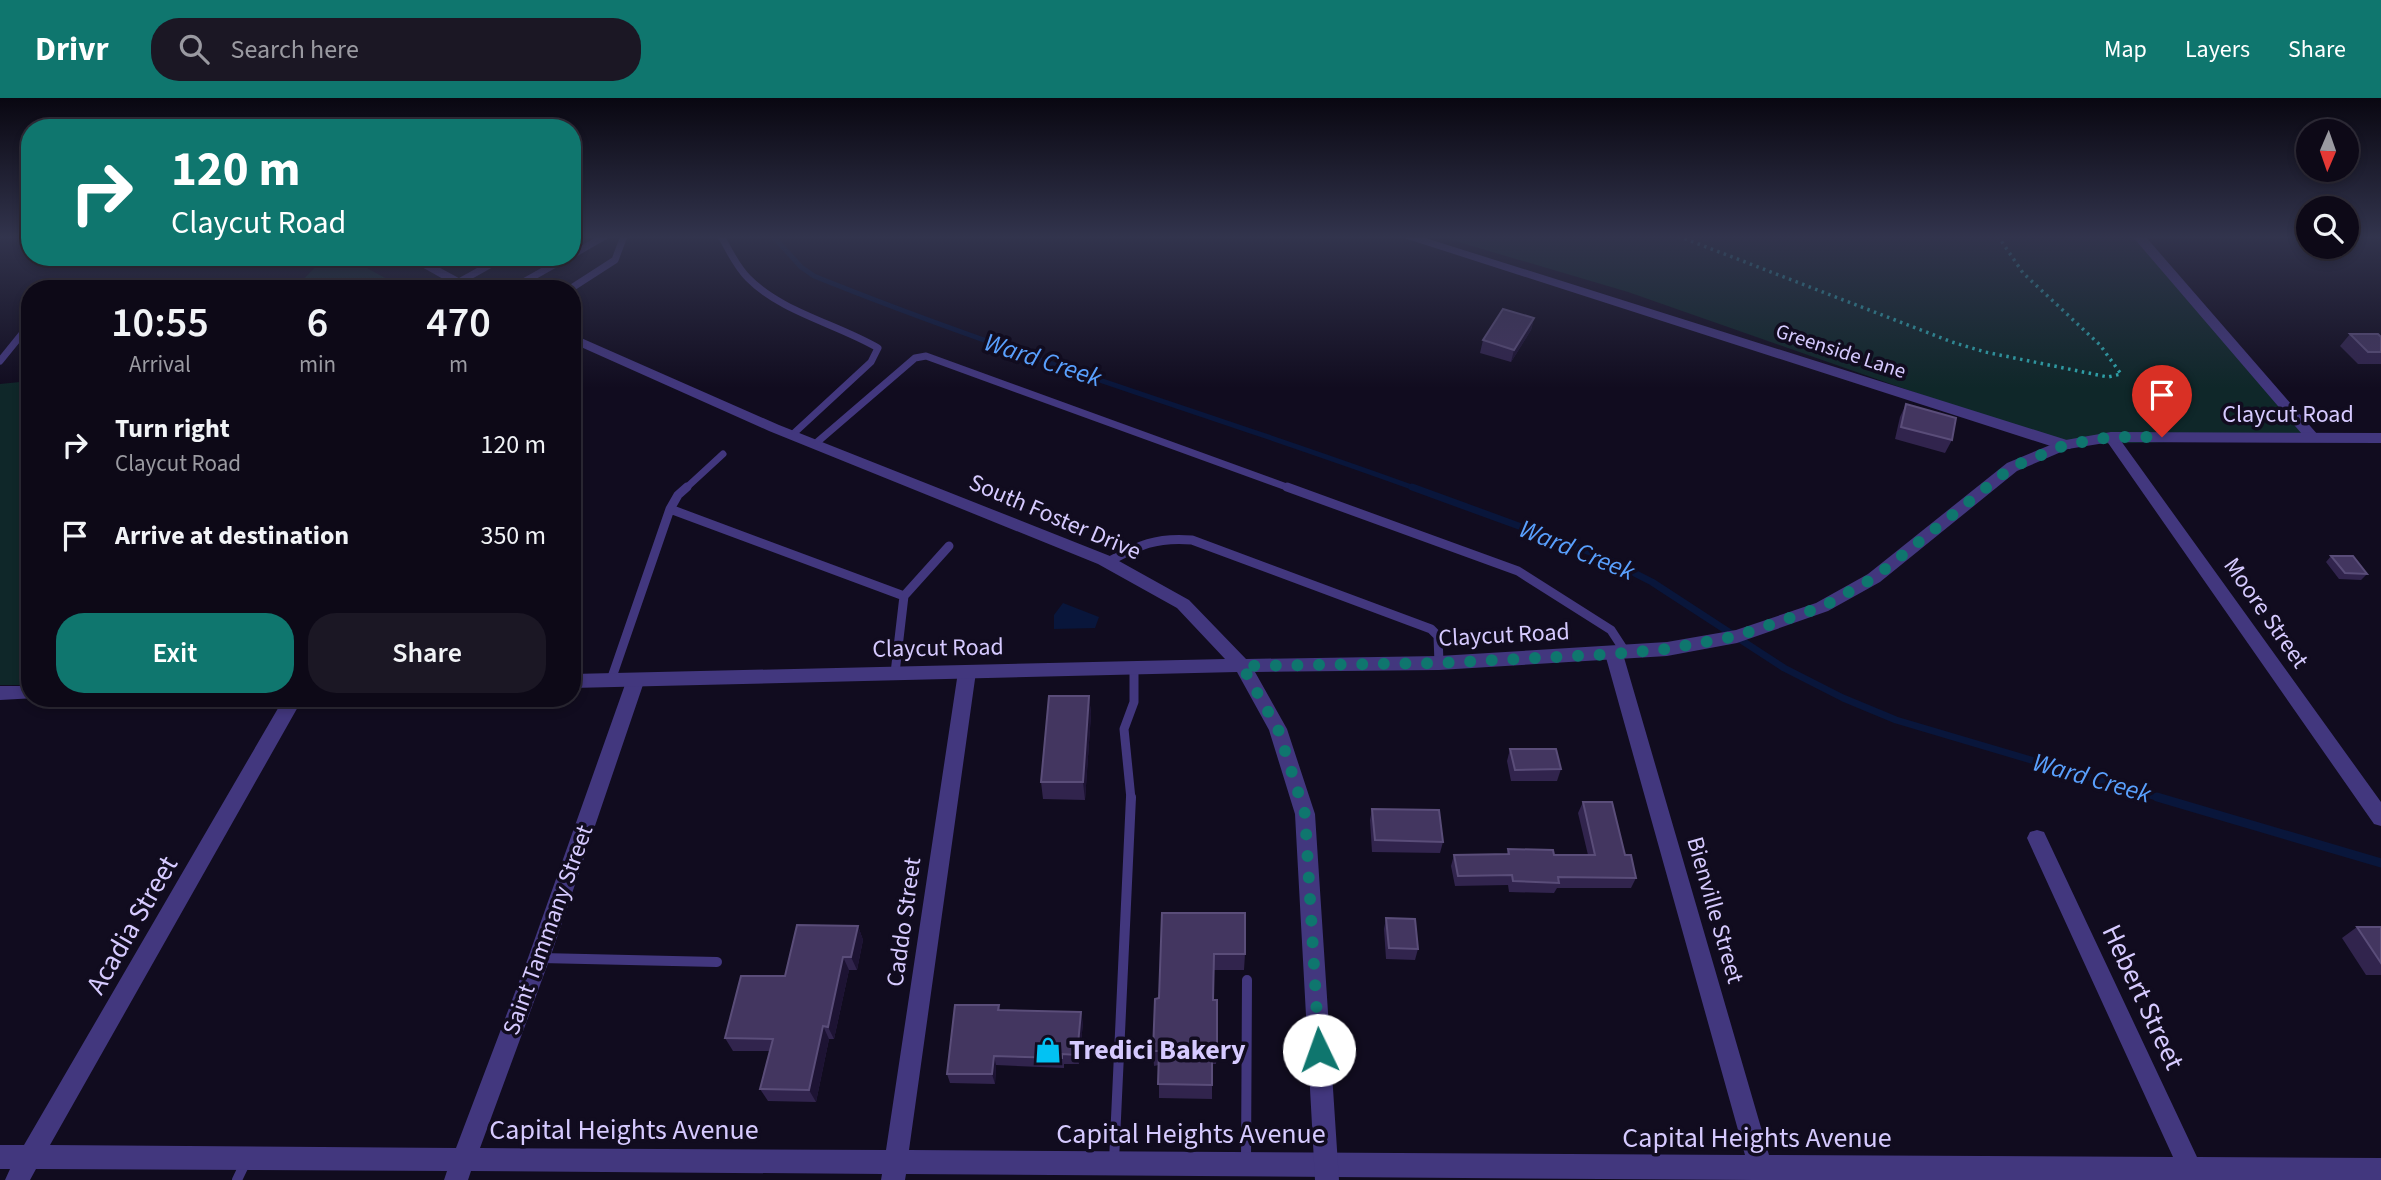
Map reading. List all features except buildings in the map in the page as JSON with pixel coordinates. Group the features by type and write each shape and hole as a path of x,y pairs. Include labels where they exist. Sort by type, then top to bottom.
{"street":[{"name":"Greenside Lane","path":"1564,286 2065,445"},
{"path":"2182,286 2313,439"},
{"name":"South Foster Drive","path":"581,342 792,435 1108,562 1183,604 1242,666 1278,729 1305,814 1327,1172"},
{"name":"Claycut Road","path":"581,681 1134,667 1439,663 1620,654 1687,645 1737,636 1822,607 1874,578 2012,467 2065,445 2111,437 2381,438"},
{"name":"Moore Street","path":"2111,437 2381,818"},
{"name":"Bienville Street","path":"1620,654 1762,1174"},
{"name":"Caddo Street","path":"894,1171 967,672"},
{"name":"Saint Tammany Street","path":"460,1170 539,958 636,680"},
{"path":"0,693 21,693"},
{"name":"Acadia Street","path":"17,1180 289,707"},
{"name":"Hebert Street","path":"2037,838 2193,1175"},
{"name":"Capital Heights Avenue","path":"0,1157 242,1169 894,1171 1114,1163 1246,1164 1327,1172 1538,1174 2193,1175 2381,1170"}],"lane":[{"path":"759,286 804,312 858,335 878,348 872,362 792,435"},
{"path":"0,360 21,335"},
{"path":"815,444 915,358 926,356 1518,571 1611,630 1620,654"},
{"path":"611,680 670,509 678,495 723,454"},
{"path":"670,509 904,596"},
{"path":"1108,562 1150,538 1192,540 1432,629 1438,636 1439,663"},
{"path":"895,674 904,596 950,546"},
{"path":"1114,1163 1131,794 1124,729 1133,702 1134,667"},
{"path":"539,958 717,962"},
{"path":"1246,1164 1247,980"}],"path":[{"path":"1809,286 1952,342 1985,352 2108,377 2119,376 2121,374 2108,354 2038,286"}],"green space":[{"path":"1609,286 2182,286 2313,438 2065,445"},
{"path":"21,382 21,685 0,685 0,384"}],"water":[{"path":"1063,603 1099,617 1095,628 1054,629 1054,615"}],"waterway":[{"name":"Ward Creek","path":"841,286 964,333 1417,489"},
{"name":"Ward Creek","path":"1412,487 1601,556 1652,582 1784,668 1843,698 1896,720 2163,799"},
{"name":"Ward Creek","path":"2157,797 2381,863"}],"place":[{"name":"Tredici Bakery","path":"1048,1050"}],"route":[{"path":"1319,1050 1305,814 1278,729 1242,666 1439,663 1614,654 1667,649 1737,636 1822,607 1874,578 2012,467 2065,445 2111,437 2162,437"}]}
